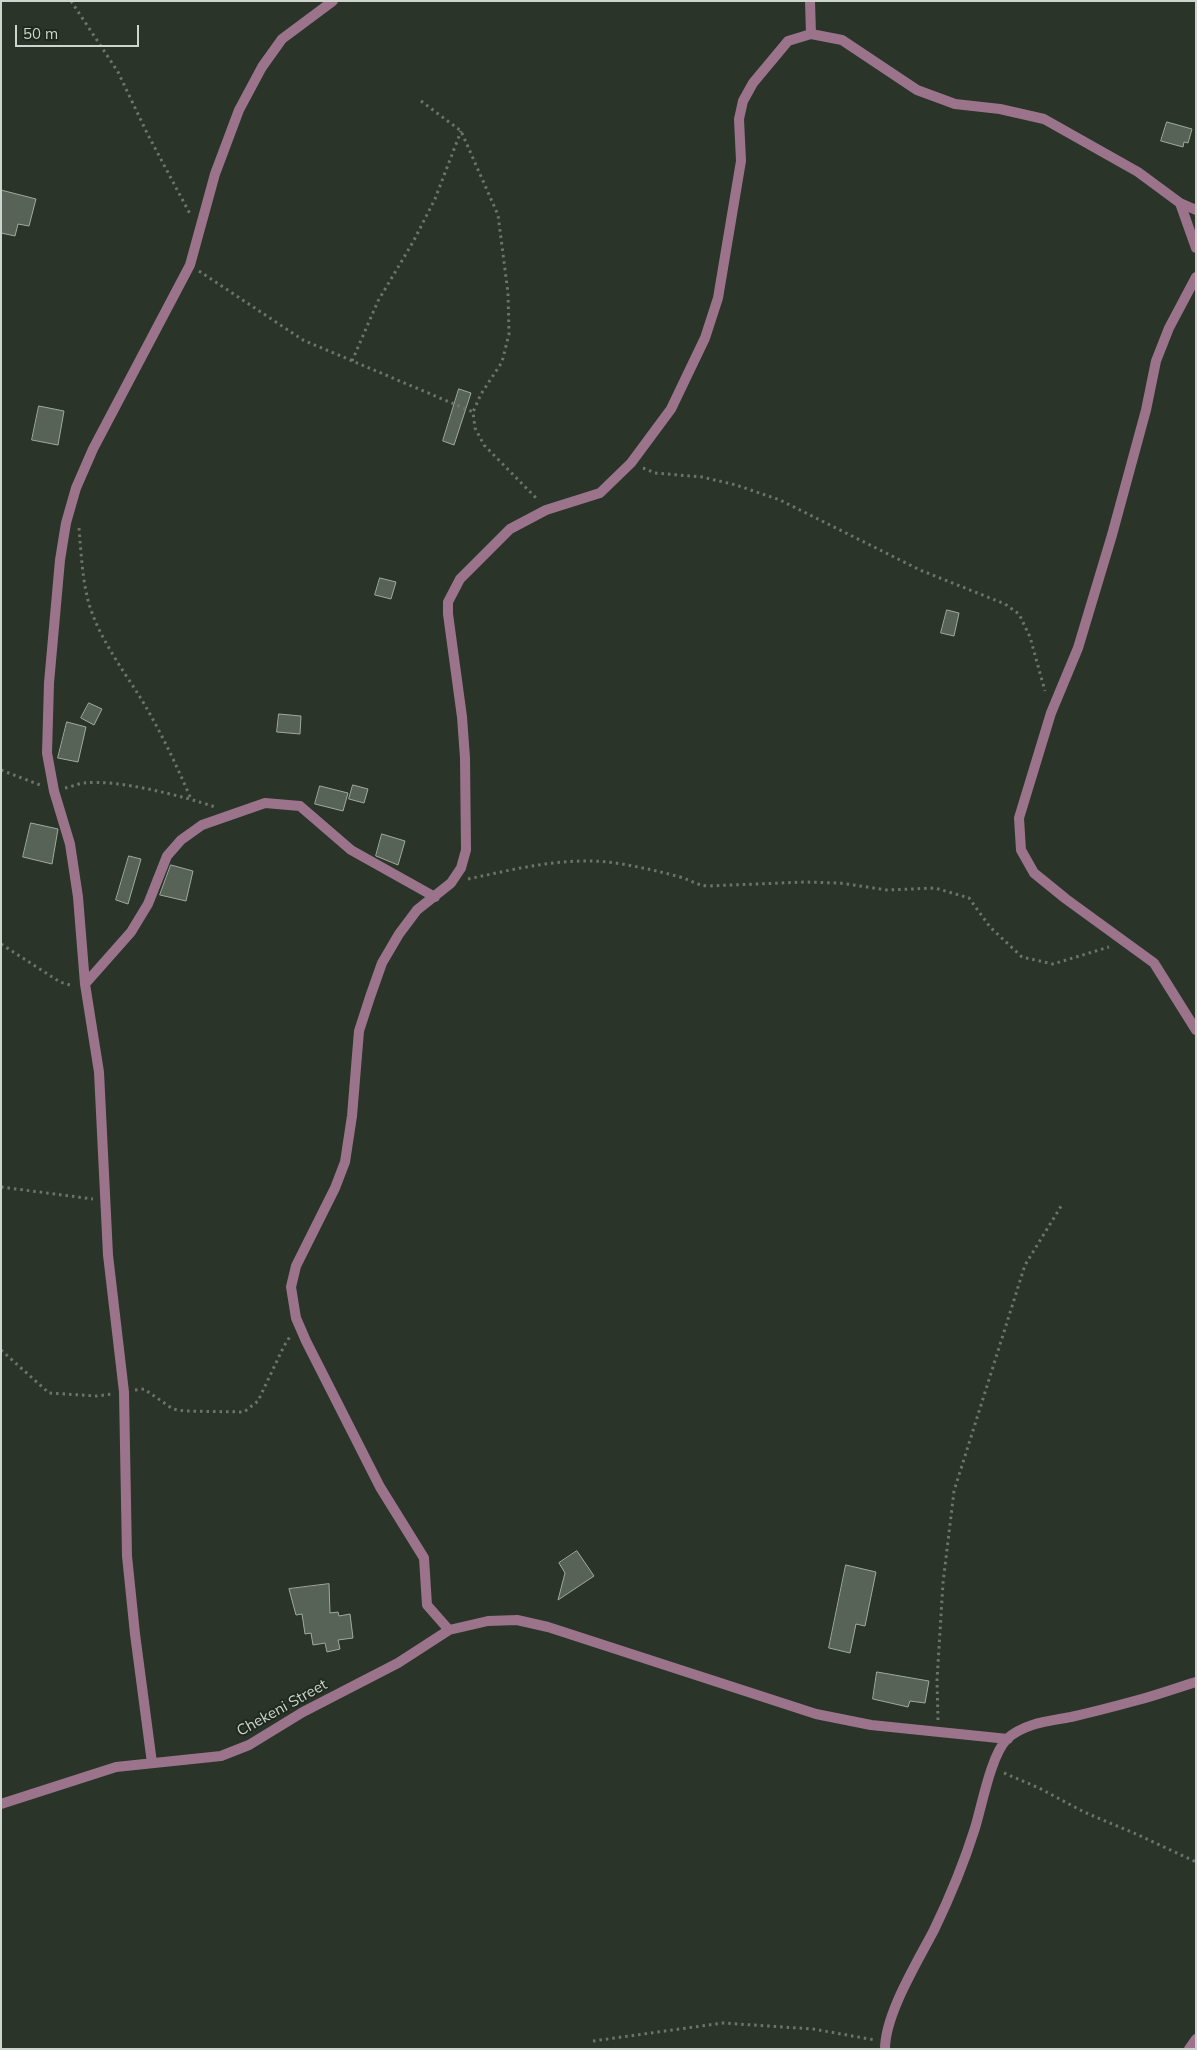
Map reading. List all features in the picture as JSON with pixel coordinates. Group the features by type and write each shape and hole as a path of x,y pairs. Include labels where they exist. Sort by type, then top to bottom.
{"street":[{"path":"152,1763 127,1556 124,1392 108,1255 99,1072 85,984 78,897 70,844 54,791 47,753 49,683 60,560 70,505 94,449 190,265 215,174 239,110 262,67 282,39 333,1"},
{"path":"810,1 811,34"},
{"path":"449,1630 427,1605 424,1558 380,1487 299,1324 292,1302 291,1288 296,1266 345,1162 352,1116 359,1031 382,963 399,934 417,910 451,883 461,868 466,850 467,826 462,717 448,614 448,602 453,590 468,569 510,529 546,510 600,493 630,463 671,409 705,338 718,298 741,161 739,119 743,101 753,83 788,41 811,34 842,40 917,90 955,104 1000,109 1044,119 1138,172 1180,203 1196,210"},
{"path":"1180,203 1196,248"},
{"path":"1196,277 1168,328 1156,361 1146,410 1112,535 1078,648 1052,713 1019,818 1021,850 1034,872 1066,899 1154,963 1196,1030"},
{"path":"85,984 131,932 148,904 166,856 181,840 202,826 265,803 300,806 351,850 435,897"},
{"name":"Chekeni Street","path":"1,1804 116,1767 221,1756 249,1745 303,1712 398,1663 449,1630 488,1621 517,1620 548,1627 816,1714 872,1725 1008,1739"},
{"path":"885,2045 895,2009 953,1890 974,1830 992,1768 998,1752 1008,1739 1026,1727 1137,1700 1196,1682"},
{"path":"1189,2049 1196,2039"}],"path":[{"path":"71,1 118,72 147,133 200,234"},
{"path":"421,101 461,131 498,215 508,293 509,334 502,362 481,394 473,412 475,428 484,445 529,489 546,510"},
{"path":"352,361 378,301 413,242 435,199 461,131"},
{"path":"190,265 303,340 473,412"},
{"path":"630,463 655,473 702,478 736,485 780,500 911,566 951,584 1005,604 1019,614 1030,637 1052,713"},
{"path":"79,523 87,597 93,612 121,668 169,749 192,799"},
{"path":"1,770 54,791 84,783 135,787 192,799 235,813"},
{"path":"451,883 519,868 600,860 659,872 682,878 696,885 805,882 840,883 886,890 935,888 969,898 990,927 1022,957 1053,964 1124,942"},
{"path":"1,944 60,982 76,986 85,984"},
{"path":"1,1187 72,1198 106,1200"},
{"path":"938,1733 937,1680 943,1583 954,1491 1026,1265 1063,1203"},
{"path":"1,1350 49,1393 97,1396 144,1389 173,1409 184,1411 244,1412 258,1401 284,1346 299,1324"},
{"path":"992,1768 1039,1788 1084,1812 1196,1862"},
{"path":"593,2041 723,2023 812,2029 885,2045"}],"building":[{"path":"1167,122 1192,129 1188,143 1184,142 1183,147 1161,141"},
{"path":"1,190 36,199 29,226 18,224 15,236 1,233"},
{"path":"459,389 471,393 454,445 443,441"},
{"path":"39,406 64,411 58,445 32,440"},
{"path":"380,578 396,582 391,599 375,595"},
{"path":"947,610 959,613 954,636 941,633"},
{"path":"89,703 102,709 94,725 81,718"},
{"path":"279,714 301,716 300,734 277,732"},
{"path":"67,722 86,727 78,762 58,758"},
{"path":"353,785 368,789 364,803 349,799"},
{"path":"320,786 348,793 343,811 315,804"},
{"path":"31,823 58,829 52,864 23,857"},
{"path":"382,834 405,841 398,865 376,856"},
{"path":"129,856 141,859 128,904 116,900"},
{"path":"171,865 193,871 186,901 160,895"},
{"path":"577,1551 594,1576 558,1600 565,1573 559,1563"},
{"path":"846,1565 876,1572 865,1626 856,1624 850,1653 829,1648"},
{"path":"329,1584 330,1613 338,1612 339,1616 350,1614 353,1638 338,1640 340,1649 327,1652 325,1643 313,1645 311,1633 305,1634 302,1614 296,1615 289,1589"},
{"path":"877,1672 929,1681 925,1703 910,1701 908,1707 873,1699"}]}
